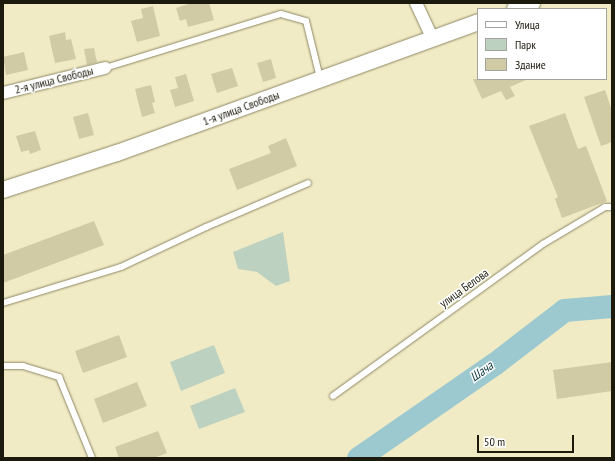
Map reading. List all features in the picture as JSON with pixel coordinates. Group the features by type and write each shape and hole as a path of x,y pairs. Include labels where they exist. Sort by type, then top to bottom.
{"street":[{"path":"416,3 432,38"},
{"path":"518,8 532,3"},
{"name":"1-я улица Свободы","path":"3,190 117,153 477,22"},
{"name":"2-я улица Свободы","path":"3,93 105,68"}],"lane":[{"path":"105,68 281,14 306,21 321,79"},
{"path":"3,303 121,267 206,227 308,183"},
{"name":"улица Белова","path":"333,396 543,244 605,207 612,207"},
{"path":"3,366 23,366 59,377 92,458"}],"green space":[{"path":"283,232 290,281 276,286 257,272 238,269 233,252"},
{"path":"214,345 225,373 181,391 170,362"},
{"path":"235,388 245,412 199,429 190,406"}],"building":[{"path":"192,3 209,3 214,20 188,27 186,19 180,21 176,8"},
{"path":"153,6 160,36 137,42 131,21 143,18 141,9"},
{"path":"65,32 66,40 71,39 76,59 55,63 49,36"},
{"path":"94,48 97,62 87,65 84,49"},
{"path":"24,52 28,70 6,75 3,57"},
{"path":"271,59 276,78 263,82 257,63"},
{"path":"232,68 238,86 217,93 211,74"},
{"path":"186,74 194,101 175,107 170,90 178,88 175,77"},
{"path":"473,79 526,80 510,87 515,96 506,100 501,91 482,99"},
{"path":"151,85 155,102 152,103 155,113 142,117 135,89"},
{"path":"605,90 612,111 612,142 601,146 584,97"},
{"path":"88,113 94,135 79,139 73,117"},
{"path":"565,113 578,149 586,146 607,201 562,218 555,199 558,197 529,126"},
{"path":"35,131 41,150 30,154 29,150 21,152 16,136"},
{"path":"286,138 297,166 237,190 229,169 271,153 268,146"},
{"path":"94,221 104,245 3,283 3,255"},
{"path":"119,335 127,357 83,373 75,351"},
{"path":"612,362 612,391 557,399 553,370"},
{"path":"137,382 147,406 103,423 94,399"},
{"path":"158,431 167,453 154,458 119,458 115,447"}],"waterway":[{"name":"Шача","path":"358,458 494,364 564,310 612,306"}]}
